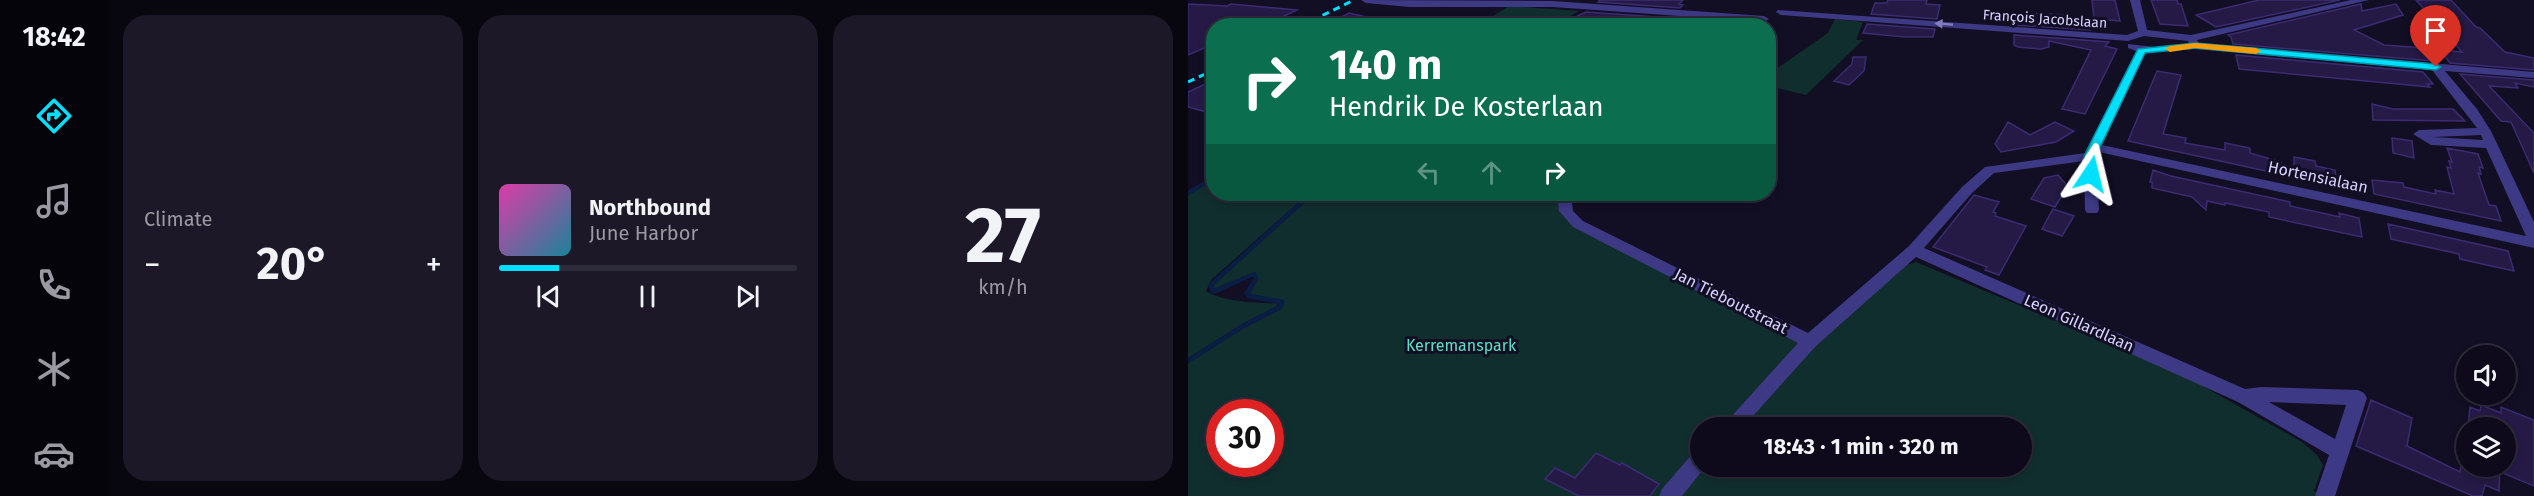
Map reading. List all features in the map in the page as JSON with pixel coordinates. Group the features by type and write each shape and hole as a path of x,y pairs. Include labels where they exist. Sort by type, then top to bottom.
{"street":[{"path":"1366,0 1409,4 1502,2 1749,18"},
{"path":"1766,18 1781,12 1788,0"},
{"path":"2135,0 2143,33"},
{"path":"2364,0 2193,42 2141,51 2130,45 2128,38 2143,33 2193,42 2534,75"},
{"name":"François Jacobslaan","path":"1781,12 2128,38"},
{"path":"2092,210 2093,152 2141,51"},
{"path":"2436,67 2473,112 2485,131 2534,238"},
{"path":"2485,131 2419,134 2431,141 2491,144"},
{"path":"1810,341 1914,250 1967,190 1990,170 2093,152"},
{"name":"Hortensialaan","path":"2093,152 2534,243"},
{"name":"Jan Tieboutstraat","path":"1563,201 1566,215 1578,224 1810,341 1740,417"},
{"name":"Leon Gillardlaan","path":"1914,250 2244,396 2342,452"},
{"name":"Leon Gillardlaan","path":"2244,396 2261,394 2358,398 2342,452 2325,496"},
{"path":"1669,496 1690,471"}],"green space":[{"path":"1509,6 1579,11 1566,18 1490,18"},
{"path":"1835,19 1863,22 1856,40 1863,40 1806,95 1776,88 1776,69 1828,33"},
{"path":"1206,184 1206,201 1300,201 1211,280 1206,291 1230,299 1278,303 1276,307 1241,325 1188,358 1188,195"},
{"name":"Kerremanspark","path":"1303,201 1569,201 1572,216 1819,341 1906,265 1916,262 2178,372 2302,442 2317,455 2323,465 2314,491 2319,493 2318,496 1188,496 1188,361 1243,326 1280,307 1281,302 1249,296 1247,293 1256,279 1254,274 1213,292 1211,285"}],"building":[{"path":"1600,0 1683,0 1679,4 1683,5 1680,8 1598,2"},
{"path":"1888,0 1927,0 1926,4 1940,5 1937,19 1871,14 1875,3 1887,3"},
{"path":"2092,0 2115,0 2120,21 2094,19"},
{"path":"2151,0 2177,0 2178,4 2181,4 2188,26 2160,24"},
{"path":"2259,0 2340,0 2216,27 2196,15"},
{"path":"2416,0 2451,0 2476,27 2480,28 2505,52 2534,58 2534,70 2450,63 2440,50 2462,52"},
{"path":"1188,4 1227,6 1231,4 1297,10 1280,18 1206,18 1206,48 1188,55"},
{"path":"2361,4 2362,11 2396,4 2403,15 2354,30 2384,45 2425,48 2433,61 2233,44 2228,35"},
{"path":"1586,12 1671,18 1573,18"},
{"path":"1349,13 1371,18 1339,18"},
{"path":"2016,13 2069,15 2070,18 2081,19 2079,27 2091,30 2015,25"},
{"path":"1867,24 1935,29 1933,37 1905,37 1863,33"},
{"path":"2014,35 2109,42 2105,46 2117,49 2085,114 2062,109 2091,50 2049,41 2049,47 2041,49 2018,47 2014,45"},
{"path":"2236,55 2423,72 2433,84 2427,84 2430,87 2239,69"},
{"path":"1853,57 1866,57 1864,71 1849,85 1834,81 1852,64"},
{"path":"2157,71 2181,75 2163,134 2186,138 2185,143 2225,150 2225,143 2250,148 2250,153 2281,162 2280,174 2128,141"},
{"path":"2460,74 2534,80 2534,87 2515,83 2518,88 2489,86 2534,133 2534,173 2511,122 2501,121"},
{"path":"1206,84 1206,112 1188,107 1188,92"},
{"path":"2372,104 2393,109 2453,109 2465,121 2373,120"},
{"path":"2008,122 2030,135 2055,122 2074,131 2056,142 2001,152 1995,144"},
{"path":"2392,138 2412,141 2414,158 2393,153"},
{"path":"2447,148 2478,154 2483,168 2479,167 2481,174 2478,173 2489,205 2496,206 2501,221 2374,194 2372,180 2403,183 2404,187 2436,194 2435,190 2454,194 2447,167 2451,168 2449,161 2452,162"},
{"path":"2294,157 2315,161 2316,166 2335,170 2337,185 2294,176"},
{"path":"2153,170 2290,202 2290,206 2340,217 2339,213 2359,218 2362,237 2269,217 2269,212 2225,203 2225,205 2207,201 2206,210 2192,197 2152,188 2152,182 2150,182"},
{"path":"2058,175 2071,190 2064,192 2055,207 2031,199 2044,178"},
{"path":"1974,195 1999,202 1993,212 1996,213 1995,216 2026,226 1999,275 1985,270 1987,267 1933,247"},
{"path":"2053,209 2074,216 2062,236 2042,229"},
{"path":"2388,224 2508,251 2514,271 2460,259 2459,254 2391,239"},
{"path":"2371,400 2412,418 2407,446 2456,470 2456,477 2500,477 2499,491 2485,485 2482,496 2473,496 2356,446"},
{"path":"2481,405 2501,413 2501,407 2534,420 2534,486 2512,477 2516,477 2516,417 2469,417 2470,407 2480,411"},
{"path":"1596,453 1620,465 1622,463 1659,484 1650,496 1579,496 1545,479 1555,468 1575,478"}],"waterway":[{"path":"1188,193 1206,183"},
{"path":"1212,287 1211,285 1303,201"},
{"path":"1224,287 1254,274 1256,279 1251,287"},
{"path":"1211,286 1213,292 1227,286"},
{"path":"1188,361 1243,326 1280,307 1282,302 1249,296 1247,293 1252,286"}],"railway":[{"path":"1317,18 1354,0"},
{"path":"1188,82 1206,74"}],"slow traffic":[{"path":"2170,49 2195,46 2256,51"}],"route":[{"path":"2091,174 2090,156 2141,51 2195,46 2436,67"}]}
